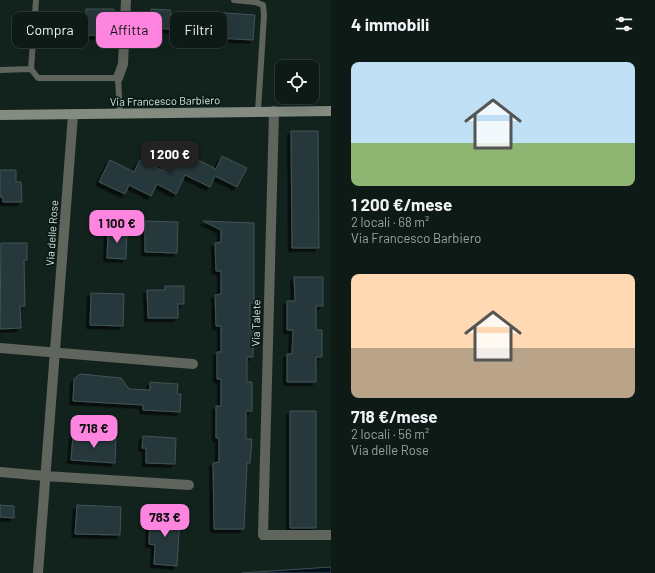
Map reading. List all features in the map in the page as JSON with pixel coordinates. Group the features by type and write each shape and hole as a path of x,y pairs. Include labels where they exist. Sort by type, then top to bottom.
{"street":[{"path":"118,78 123,64 126,0"},
{"name":"Via Talete","path":"274,111 263,535 331,535"},
{"name":"Via Francesco Barbiero","path":"0,115 331,111"},
{"name":"Via delle Rose","path":"38,573 73,115"},
{"path":"0,348 193,364"},
{"path":"0,472 189,485"}],"lane":[{"path":"36,0 31,69 38,78 118,78 120,114"},
{"path":"234,0 255,2 263,6 264,15 258,111"},
{"path":"0,70 31,69"}],"water":[{"path":"331,567 331,573 242,573"}],"building":[{"path":"86,9 114,9 114,12 96,12 96,35 88,35 88,12 86,12"},
{"path":"151,9 171,10 170,29 162,28 162,12 151,12"},
{"path":"227,13 255,15 253,40 227,39"},
{"path":"291,131 318,131 319,248 292,248"},
{"path":"222,156 247,168 237,187 215,176 210,187 185,175 176,194 157,184 151,196 129,185 125,194 99,182 110,160 134,172 140,160 161,170 167,158 187,167 192,157 216,169"},
{"path":"0,170 16,170 16,182 21,182 22,202 3,202 3,197 0,197"},
{"path":"145,221 178,222 177,253 145,252"},
{"path":"203,221 254,223 254,303 250,303 250,330 254,330 253,357 247,357 247,382 252,382 252,411 246,411 246,439 252,439 250,463 247,463 244,529 214,529 213,463 219,462 219,438 216,438 216,406 221,406 221,379 217,379 217,352 221,352 221,326 216,326 215,295 221,294 221,271 216,271 215,243 221,242 221,230"},
{"path":"108,230 127,230 126,259 107,258"},
{"path":"1,243 27,243 27,260 24,260 25,306 20,306 21,328 0,329"},
{"path":"294,277 323,277 323,306 316,306 316,330 322,330 322,357 316,357 316,382 287,382 287,354 292,354 293,330 287,330 287,301 295,301"},
{"path":"165,286 184,286 184,304 178,304 178,318 148,318 147,290 165,290"},
{"path":"91,293 124,294 123,326 90,325"},
{"path":"80,374 121,378 129,389 150,390 150,382 178,384 177,394 181,394 180,412 143,410 143,405 73,401 74,379"},
{"path":"290,411 316,411 316,528 290,528"},
{"path":"73,435 116,438 115,463 71,460"},
{"path":"143,436 176,438 175,464 146,463 146,448 142,448"},
{"path":"0,505 14,506 14,518 0,517"},
{"path":"77,505 121,507 120,535 75,534"},
{"path":"150,514 180,516 177,566 154,564 155,545 149,544"}]}
